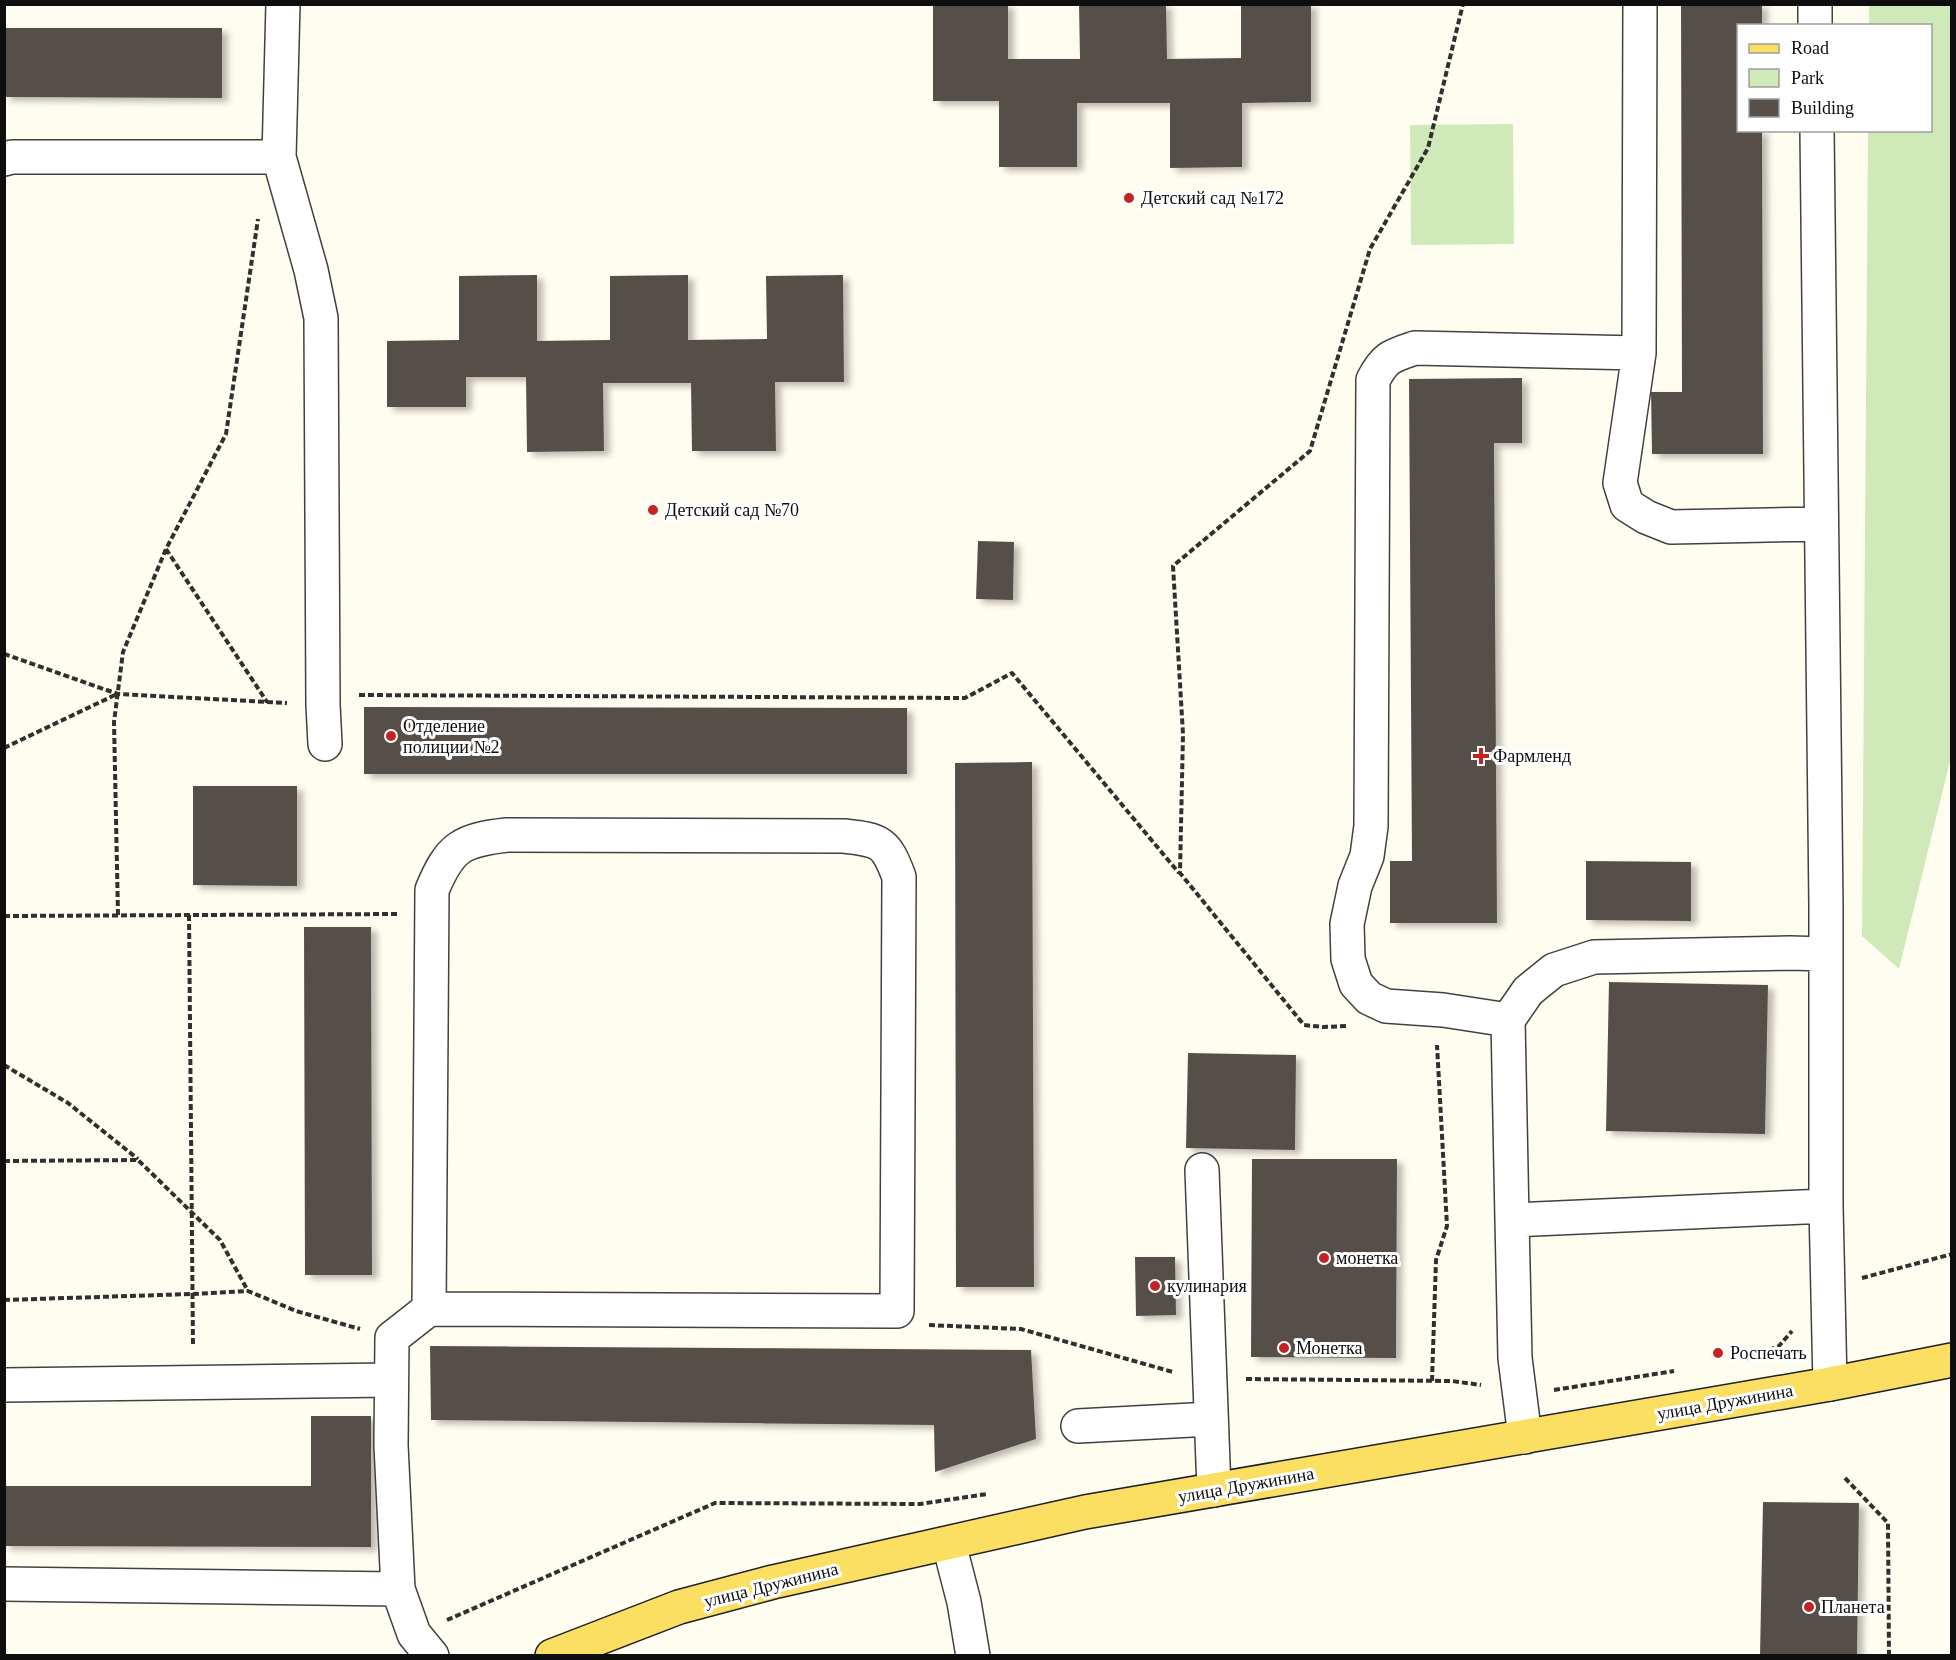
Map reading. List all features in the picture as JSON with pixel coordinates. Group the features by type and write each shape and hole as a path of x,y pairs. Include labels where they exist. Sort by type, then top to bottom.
{"main road":[{"name":"улица Дружинина","path":"560,1654 679,1607 773,1582 1085,1512 1830,1384 1952,1360"}],"street":[{"path":"283,4 279,157 311,270 321,318 325,744"},
{"path":"1640,4 1639,353 1620,483 1627,506 1671,527 1821,524"},
{"path":"1815,4 1815,24"},
{"path":"1817,132 1826,954 1826,1206 1830,1384"},
{"path":"4,159 12,157 279,157"},
{"path":"1508,1020 1443,1010 1386,1006 1369,998 1356,984 1348,959 1347,924 1355,886 1367,856 1371,826 1373,380 1382,363 1395,355 1415,348 1639,353"},
{"path":"423,1645 398,1588 391,1445 391,1380 392,1338 429,1309 897,1311 899,877 892,859 883,846 865,839 844,836 507,836 486,837 460,846 442,864 432,890 430,914 429,1309"},
{"path":"1525,1437 1515,1358 1508,1020 1528,991 1554,970 1594,957 1826,954"},
{"path":"1202,1170 1214,1490"},
{"path":"1512,1220 1826,1206"},
{"path":"4,1385 391,1380"},
{"path":"1078,1426 1211,1419"},
{"path":"949,1544 964,1602 973,1656"},
{"path":"4,1584 398,1588"}],"path":[{"path":"1180,873 1183,734 1173,566 1310,451 1370,249 1428,148 1463,4"},
{"path":"118,915 114,722 123,652 166,549 226,434 259,213"},
{"path":"166,549 267,702"},
{"path":"4,654 118,694 267,702 965,698 1012,673 1304,1025 1357,1026"},
{"path":"4,748 118,694"},
{"path":"4,916 430,914"},
{"path":"189,915 194,1382"},
{"path":"1432,1381 1436,1260 1447,1226 1436,1034"},
{"path":"4,1065 68,1103 138,1160 220,1240 248,1291"},
{"path":"4,1161 138,1160"},
{"path":"1827,1288 1952,1254"},
{"path":"4,1300 248,1291 296,1311 392,1338"},
{"path":"897,1311 904,1324 1021,1329 1182,1375"},
{"path":"1743,1360 1779,1347 1793,1330"},
{"path":"1242,1378 1452,1381 1543,1392 1684,1370"},
{"path":"1845,1478 1888,1522 1889,1656"},
{"path":"423,1645 715,1503 920,1504 988,1494"}],"green space":[{"path":"1869,5 1952,5 1952,753 1899,969 1862,936 1868,132 1932,132 1932,24 1869,24"},
{"path":"1513,124 1514,244 1411,245 1410,125"}],"building":[{"path":"933,4 1008,4 1008,59 1080,59 1079,4 1166,4 1167,59 1241,58 1241,4 1311,4 1311,102 1242,103 1242,167 1170,168 1170,103 1077,103 1077,167 999,167 999,101 933,101"},
{"path":"1681,4 1762,4 1762,24 1737,24 1737,132 1762,132 1763,454 1652,454 1651,392 1682,392"},
{"path":"4,28 222,28 222,98 4,97"},
{"path":"537,275 537,341 610,340 610,276 688,275 688,340 767,339 766,276 843,275 844,382 775,382 776,451 692,451 691,383 603,383 604,451 527,452 526,377 466,377 466,407 387,407 387,341 459,340 459,276"},
{"path":"1522,378 1522,443 1494,443 1497,923 1390,923 1390,861 1412,861 1409,379"},
{"path":"978,541 1014,542 1013,600 976,599"},
{"path":"364,707 907,708 907,774 364,774"},
{"path":"1032,762 1034,1287 956,1287 955,763"},
{"path":"193,786 297,786 297,886 193,885"},
{"path":"1586,861 1691,862 1691,921 1586,920"},
{"path":"304,927 371,927 372,1275 305,1275"},
{"path":"1609,982 1768,985 1765,1134 1606,1131"},
{"path":"1188,1053 1296,1055 1295,1150 1186,1148"},
{"name":"монетка","path":"1252,1159 1397,1159 1396,1358 1251,1357"},
{"name":"кулинария","path":"1135,1257 1175,1257 1176,1315 1136,1316"},
{"path":"430,1346 1031,1350 1036,1439 935,1472 934,1425 431,1420"},
{"path":"311,1416 371,1416 371,1547 4,1546 4,1486 311,1486"},
{"name":"Планета","path":"1763,1502 1859,1503 1857,1656 1760,1656"}],"place":[{"name":"Детский сад №172","path":"1129,198"},
{"name":"Детский сад №70","path":"653,510"},
{"name":"Отделение полиции №2","path":"391,736"},
{"name":"Фармленд","path":"1481,756"},
{"name":"монетка","path":"1324,1258"},
{"name":"кулинария","path":"1155,1286"},
{"name":"Монетка","path":"1284,1348"},
{"name":"Роспечать","path":"1718,1353"},
{"name":"Планета","path":"1809,1607"}]}
